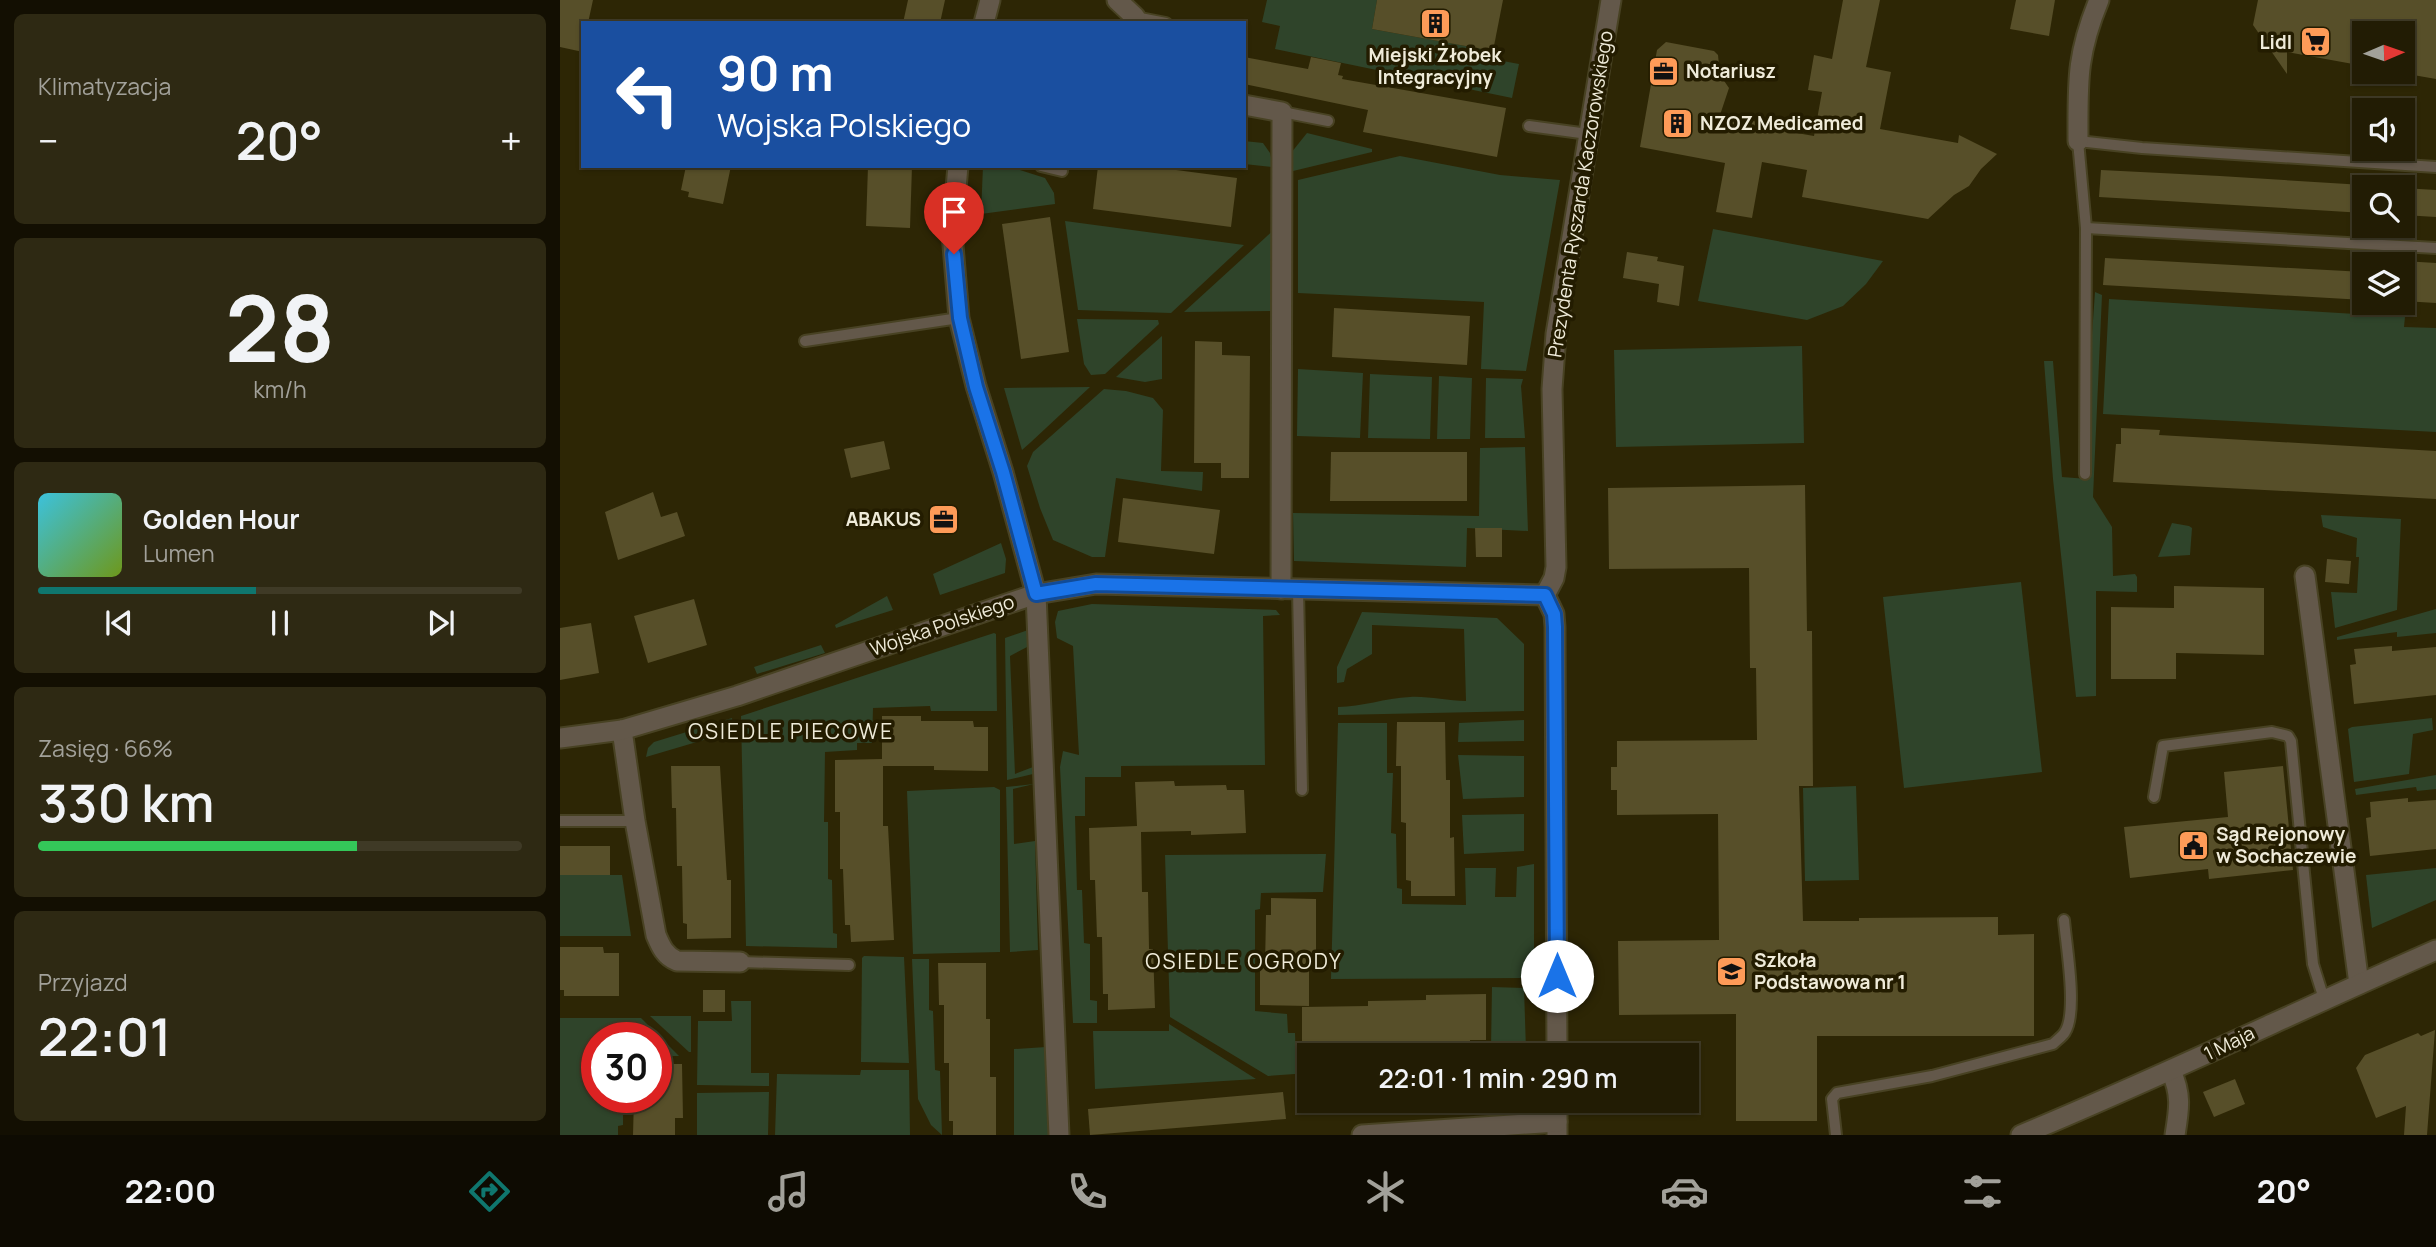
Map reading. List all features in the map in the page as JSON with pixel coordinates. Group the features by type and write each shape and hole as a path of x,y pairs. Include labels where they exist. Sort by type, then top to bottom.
{"street":[{"path":"985,21 990,0"},
{"path":"1117,0 1134,20"},
{"name":"Prezydenta Ryszarda Kaczorowskiego","path":"1545,595 1554,578 1556,567 1552,389 1556,334 1611,0"},
{"path":"2078,141 2077,85 2080,58 2086,31 2099,0"},
{"path":"1246,105 1282,112 1290,589"},
{"path":"958,168 952,233 960,318 976,387 1003,472 1036,594 1059,1135"},
{"path":"2305,576 2359,984"},
{"name":"Wojska Polskiego","path":"560,738 622,730 737,696 1036,594 1096,584 1545,595"},
{"path":"1545,595 1554,614 1555,627 1557,1043"},
{"path":"622,730 656,935 669,958 677,961 740,962"},
{"name":"1 Maja","path":"2021,1135 2171,1071 2251,1032 2436,950"},
{"path":"2171,1071 2179,1088 2175,1135"},
{"path":"1362,1135 1557,1129"}],"lane":[{"path":"1282,112 1328,121"},
{"path":"1529,125 1588,134"},
{"path":"2085,474 2086,228 2078,141 2156,149 2436,167"},
{"path":"1049,168 1062,171"},
{"path":"2086,228 2436,248"},
{"path":"805,341 960,318"},
{"path":"1290,589 1302,790"},
{"path":"2154,797 2163,746 2272,732 2288,736 2291,741 2313,964 2324,999"},
{"path":"560,821 635,821"},
{"path":"1836,1135 1832,1099 1837,1093 1946,1073 2053,1044 2065,1032 2070,1017 2064,919"},
{"path":"740,962 849,965"}],"green space":[{"path":"1267,0 1377,0 1372,29 1493,51 1492,59 1519,64 1512,98 1275,49 1280,26 1262,22"},
{"path":"1307,133 1372,149 1372,152 1293,171 1291,153"},
{"path":"1246,141 1263,143 1270,153 1273,167 1246,164"},
{"path":"1400,156 1500,175 1560,180 1526,371 1481,369 1484,302 1298,293 1298,180"},
{"path":"983,168 1013,168 1045,178 1054,193 1055,204 981,214"},
{"path":"1065,221 1244,245 1171,313 1078,310"},
{"path":"1277,227 1276,311 1184,312"},
{"path":"1713,229 1883,261 1866,284 1843,306 1807,320 1698,301"},
{"path":"2095,292 2102,295 2093,497 2112,527 2113,576 2135,574 2137,592 2096,591 2096,696 2076,697 2053,479 2044,361 2053,361 2062,477 2088,479 2092,408 2090,363"},
{"path":"2109,299 2405,317 2404,327 2436,328 2436,432 2103,414"},
{"path":"1077,319 1158,320 1159,324 1105,374 1091,375 1084,364"},
{"path":"1162,336 1162,379 1145,382 1116,377"},
{"path":"1802,346 1804,443 1616,447 1614,350"},
{"path":"1298,369 1363,373 1360,438 1297,436"},
{"path":"1370,374 1432,377 1430,439 1368,438"},
{"path":"1439,376 1472,378 1470,439 1437,439"},
{"path":"1486,378 1523,379 1521,386 1525,438 1485,438"},
{"path":"1090,387 1031,442 1022,450 1004,388"},
{"path":"1104,389 1153,398 1163,410 1161,471 1203,472 1202,491 1116,478 1105,557 1092,557 1053,540 1027,466 1033,452"},
{"path":"1525,447 1528,531 1467,528 1466,567 1294,561 1293,513 1479,516 1480,448"},
{"path":"2321,515 2401,519 2397,610 2335,628 2331,592 2357,593 2357,538 2323,527"},
{"path":"2172,523 2192,528 2190,555 2158,557"},
{"path":"1001,543 1006,559 1005,573 940,595 933,574"},
{"path":"2021,582 2042,772 1904,788 1883,597"},
{"path":"887,596 893,610 836,628 835,625"},
{"path":"1092,604 1276,610 1280,615 1263,616 1265,765 1121,766 1121,777 1085,777 1085,816 1075,816 1077,890 1082,890 1084,943 1090,944 1090,1000 1097,1001 1097,1023 1073,1023 1060,767 1063,751 1079,755 1073,646 1057,638 1055,622 1058,611"},
{"path":"2436,609 2436,633 2397,637 2397,632 2337,640 2337,637"},
{"path":"1362,612 1497,618 1524,644 1524,711 1338,715 1338,707 1401,698 1466,701 1464,629 1372,625 1372,654 1347,669 1344,682 1337,683 1337,667"},
{"path":"1028,630 1029,646 1010,656 1015,774 1033,767 1033,774 1007,780 1005,638"},
{"path":"994,633 997,711 931,711 930,706 873,708 872,743 857,743 857,750 825,752 824,822 828,822 828,879 832,880 833,933 837,934 837,948 746,946 741,716"},
{"path":"821,645 825,653 757,674 754,667"},
{"path":"732,718 734,731 646,757 648,748 654,742"},
{"path":"2432,718 2433,730 2413,734 2409,774 2354,782 2348,729"},
{"path":"1524,720 1524,741 1458,742 1459,723"},
{"path":"1338,723 1387,723 1387,773 1393,773 1391,833 1396,834 1397,888 1402,889 1402,904 1466,905 1465,868 1496,868 1495,897 1516,897 1517,867 1534,864 1534,978 1331,979"},
{"path":"1458,755 1524,756 1524,797 1463,799"},
{"path":"2436,775 2436,789 2417,791 2416,787 2356,795 2355,789"},
{"path":"1034,784 1013,789 1014,844 1035,841 1038,950 1010,952 1006,787"},
{"path":"1856,786 1859,880 1805,881 1803,788"},
{"path":"994,787 1000,790 1000,952 913,954 907,791"},
{"path":"1524,814 1524,851 1464,854 1462,815"},
{"path":"1326,854 1323,892 1261,893 1260,909 1255,910 1255,1011 1287,1014 1288,1033 1295,1033 1297,1074 1268,1076 1170,1017 1165,855"},
{"path":"2436,868 2436,900 2372,928 2366,875"},
{"path":"560,875 622,875 631,936 560,936"},
{"path":"864,956 904,957 909,1063 861,1062"},
{"path":"912,959 929,959 929,1010 933,1011 935,1070 940,1071 942,1135 931,1125 918,1099"},
{"path":"1492,987 1524,988 1526,1043 1491,1043"},
{"path":"731,1001 751,1001 751,1073 769,1073 769,1086 697,1085 698,1021 732,1021"},
{"path":"650,1016 691,1016 691,1052 672,1036 672,1022 656,1022"},
{"path":"560,1018 641,1018 645,1022 581,1022 581,1113 623,1113 623,1125 618,1126 618,1135 560,1135"},
{"path":"1169,1024 1256,1079 1095,1089 1093,1031 1169,1031"},
{"path":"1046,1047 1052,1135 1014,1135 1014,1049"},
{"path":"861,1070 909,1070 910,1135 775,1135 777,1074 860,1075"},
{"path":"769,1092 768,1135 697,1135 697,1093"}],"building":[{"path":"560,0 593,0 588,21 581,21 581,52 560,47"},
{"path":"908,0 945,0 940,21 903,21"},
{"name":"Miejski Żłobek Integracyjny","path":"1377,0 1503,0 1493,51 1372,29"},
{"path":"1843,0 1880,0 1866,67 1891,72 1880,129 1958,143 1959,135 1997,154 1981,169 1969,186 1954,195 1928,219 1802,197 1807,170 1762,162 1752,218 1716,212 1725,163 1640,147 1657,50 1666,42 1714,51 1718,55 1720,75 1729,88 1720,115 1769,124 1768,128 1814,136 1822,92 1808,90 1814,55 1832,59"},
{"path":"2016,0 2055,0 2049,36 2010,29"},
{"name":"Lidl","path":"2258,0 2436,0 2436,79 2415,75 2415,21 2352,21 2352,64 2287,52 2287,74 2253,25"},
{"path":"1246,57 1308,69 1311,57 1341,63 1338,75 1343,76 1342,79 1506,108 1497,157 1363,132 1368,110 1246,84"},
{"path":"686,168 731,168 723,204 688,197 689,192 681,190"},
{"path":"868,168 912,168 910,228 866,226"},
{"path":"1098,168 1161,168 1237,178 1231,227 1093,209"},
{"path":"2101,170 2220,176 2352,184 2352,212 2099,197"},
{"path":"2415,189 2436,190 2436,217 2415,216"},
{"path":"1050,217 1069,352 1021,359 1002,224"},
{"path":"1627,252 1658,257 1657,261 1684,266 1679,306 1657,302 1659,284 1623,278"},
{"path":"2105,258 2352,271 2352,299 2103,285"},
{"path":"2415,262 2436,263 2436,303 2415,302"},
{"path":"1334,308 1470,316 1467,365 1332,357"},
{"path":"1195,341 1222,342 1222,355 1250,356 1249,478 1221,478 1221,463 1194,463"},
{"path":"2121,428 2160,430 2159,435 2436,451 2436,499 2113,482 2116,444 2121,444"},
{"path":"884,441 890,469 851,478 844,449"},
{"path":"1331,452 1467,452 1467,501 1330,501"},
{"path":"1805,485 1807,631 1812,631 1813,786 1799,786 1803,921 1998,917 1998,935 2034,934 2034,1036 1817,1036 1817,1121 1736,1121 1736,1014 1619,1015 1618,941 1719,940 1718,814 1617,815 1617,790 1611,790 1611,767 1617,767 1617,741 1757,740 1756,668 1750,668 1749,568 1609,569 1608,488"},
{"path":"653,492 661,517 677,512 685,536 618,560 605,512"},
{"path":"1123,498 1220,510 1214,554 1118,542"},
{"path":"1475,528 1502,528 1502,557 1476,557"},
{"path":"2327,559 2351,561 2349,584 2325,582"},
{"path":"2174,586 2264,588 2264,655 2176,653 2176,679 2111,679 2111,607 2174,608"},
{"path":"694,599 707,645 648,663 634,616"},
{"path":"591,623 599,673 560,680 560,628"},
{"path":"2392,646 2392,651 2436,647 2436,695 2354,704 2350,665 2356,664 2354,649"},
{"path":"882,716 921,716 921,721 973,721 974,727 988,727 988,771 934,770 934,766 883,766 883,826 888,826 894,940 851,942 850,925 845,925 843,869 840,869 840,812 835,812 835,760 882,759"},
{"path":"1397,722 1445,722 1446,780 1450,780 1450,838 1454,837 1455,896 1411,896 1411,881 1406,880 1406,823 1401,822 1401,766 1396,766"},
{"path":"671,766 720,766 727,880 731,880 731,938 687,939 687,924 683,923 682,866 677,866 676,808 672,808"},
{"path":"2283,766 2293,870 2209,879 2208,869 2130,878 2124,827 2228,817 2224,772"},
{"path":"1174,781 1175,786 1226,785 1227,790 1244,790 1246,833 1191,835 1191,831 1141,832 1142,892 1148,892 1149,949 1153,949 1155,1008 1108,1010 1108,994 1103,994 1102,937 1097,937 1095,880 1090,880 1089,828 1137,826 1135,782"},
{"path":"2408,798 2408,802 2436,800 2436,849 2370,856 2366,818 2371,817 2370,802"},
{"path":"560,846 610,846 610,875 560,875"},
{"path":"1271,898 1316,899 1316,954 1309,954 1309,1006 1260,1005 1260,966 1265,966 1266,915 1271,915"},
{"path":"560,947 603,947 604,953 619,953 619,996 564,996 564,990 560,990"},
{"path":"938,963 986,963 990,1077 996,1077 996,1135 953,1135 953,1121 949,1121 949,1063 944,1063 944,1005 939,1005"},
{"path":"703,990 725,990 725,1012 703,1012"},
{"path":"1486,994 1486,1040 1470,1040 1470,1043 1302,1043 1302,1007 1368,1006 1368,1001 1426,1000 1426,995"},
{"path":"2435,1030 2427,1135 2404,1135 2406,1106 2376,1118 2356,1068 2365,1055 2418,1033 2421,1036"},
{"path":"672,1064 682,1064 683,1118 675,1118 675,1135 633,1135 634,1113 672,1113"},
{"path":"2235,1079 2245,1104 2214,1117 2203,1092"},
{"path":"1283,1092 1286,1119 1090,1135 1088,1109"}],"place":[{"name":"Miejski Żłobek Integracyjny","path":"1435,24"},
{"name":"Lidl","path":"2315,42"},
{"name":"Notariusz","path":"1663,71"},
{"name":"NZOZ Medicamed","path":"1677,123"},
{"name":"ABAKUS","path":"944,519"},
{"name":"Sąd Rejonowy w Sochaczewie","path":"2193,845"},
{"name":"Szkoła Podstawowa nr 1","path":"1731,971"}],"district":[{"name":"OSIEDLE PIECOWE","path":"791,731"},
{"name":"OSIEDLE OGRODY","path":"1244,961"}],"route":[{"path":"954,254 960,318 976,387 1003,472 1036,594 1096,584 1545,595 1554,614 1555,627 1557,976"}]}
